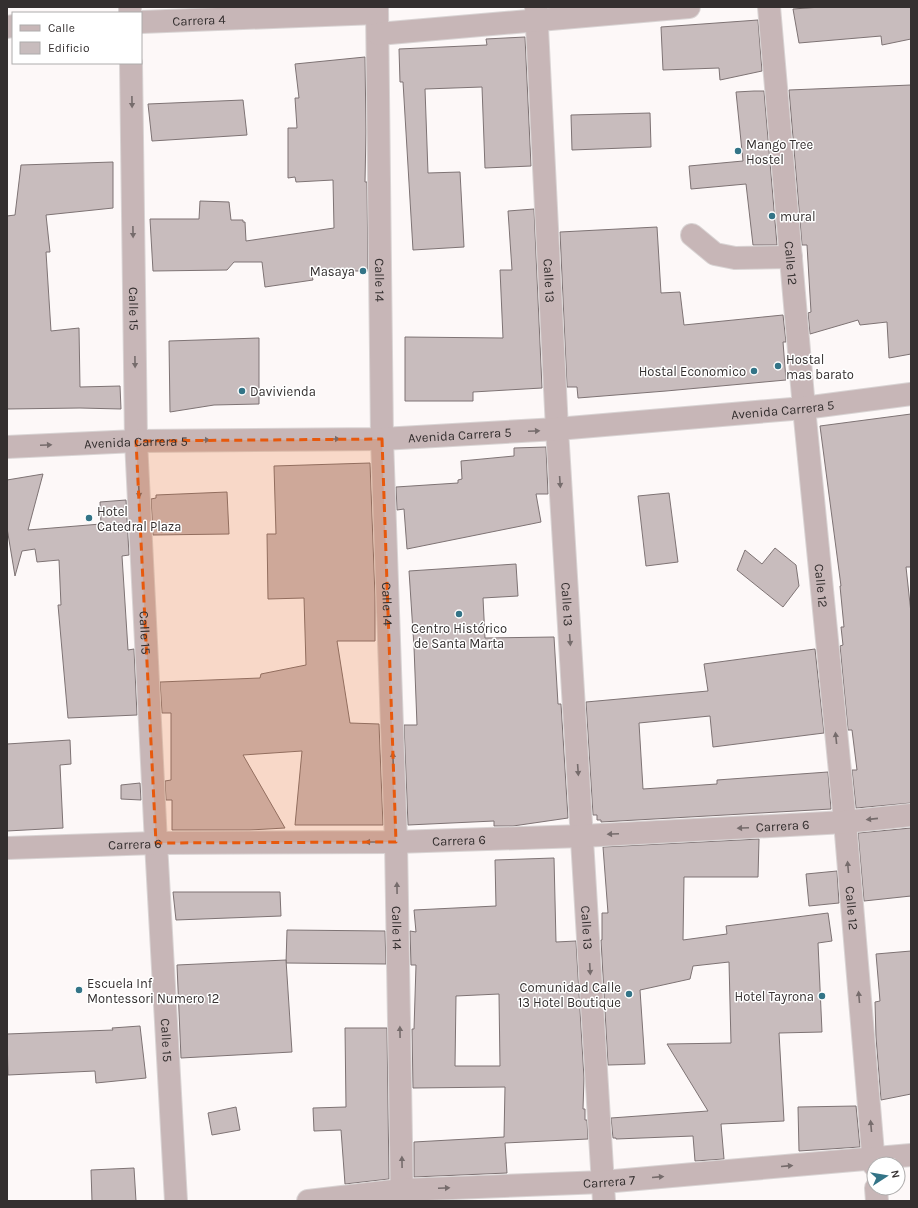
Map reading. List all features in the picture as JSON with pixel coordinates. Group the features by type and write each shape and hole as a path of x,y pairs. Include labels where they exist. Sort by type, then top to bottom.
{"street":[{"path":"536,14 689,7"},
{"name":"Calle 12","path":"769,7 804,408 844,822 873,1156"},
{"name":"Carrera 4","path":"142,22 536,14"},
{"name":"Calle 13","path":"536,14 557,429 604,1191"},
{"name":"Calle 14","path":"377,18 382,439 396,842 402,1196"},
{"name":"Calle 15","path":"131,64 136,441 176,1201"},
{"path":"692,236 715,254 735,258 791,257"},
{"name":"Avenida Carrera 5","path":"7,447 136,441 382,439 557,429 804,408 911,394"},
{"name":"Carrera 6","path":"7,848 156,843 396,842 582,836 844,822 911,815"},
{"name":"Carrera 7","path":"308,1201 402,1196 604,1191 866,1163"}],"highlighted area":[{"path":"382,439 396,842 156,843 136,441"}],"building":[{"path":"821,7 911,7 911,39 882,45 881,36 799,43 793,9"},
{"path":"758,20 762,71 720,80 719,68 663,70 661,27"},
{"path":"525,37 531,166 485,168 482,87 425,89 428,173 460,172 464,247 413,250 403,82 400,82 399,49 487,45 486,39"},
{"path":"365,57 365,182 367,182 368,271 311,271 313,280 265,287 262,262 234,262 227,270 153,271 150,219 199,219 200,201 229,202 231,220 243,220 243,222 245,222 246,241 334,228 333,180 296,182 295,177 288,178 288,128 297,128 295,98 299,98 295,64"},
{"path":"911,85 911,354 889,358 887,322 860,325 858,320 810,334 808,313 811,312 807,245 802,245 789,90"},
{"path":"764,91 777,245 753,245 746,184 691,189 689,166 743,161 736,92"},
{"path":"243,100 247,135 152,141 148,104"},
{"path":"650,113 651,147 572,150 571,115"},
{"path":"113,162 113,208 46,215 50,252 46,252 51,331 79,328 80,387 120,386 121,409 7,409 7,216 15,215 21,165"},
{"path":"534,209 542,388 473,392 473,401 405,401 405,337 503,338 500,270 512,270 508,211"},
{"path":"657,227 661,293 680,292 684,325 783,315 786,342 783,342 786,380 578,398 577,387 567,387 560,232"},
{"path":"259,338 259,404 214,405 170,412 169,341"},
{"path":"911,414 911,567 906,567 911,613 911,803 856,808 852,770 857,770 852,730 848,730 840,646 843,645 841,627 844,627 841,586 820,426"},
{"path":"546,447 548,494 536,494 541,522 407,549 404,509 397,510 396,487 458,483 458,480 462,479 461,461 514,456 514,448"},
{"path":"370,463 375,596 375,641 337,641 350,723 379,724 383,825 295,825 302,751 243,755 285,828 250,830 172,830 172,800 166,800 165,781 171,780 171,713 162,713 160,682 260,678 261,674 306,665 304,598 268,599 267,534 276,534 274,466"},
{"path":"43,474 28,530 101,524 100,502 126,500 129,555 122,556 128,650 134,649 137,715 68,718 58,605 61,605 59,560 37,562 35,549 22,551 15,576 7,528 7,480"},
{"path":"227,492 229,534 153,535 151,499 156,498 156,495"},
{"path":"669,493 678,562 646,566 638,496"},
{"path":"775,548 796,565 799,586 783,607 737,570 745,550 762,564"},
{"path":"516,564 518,596 483,598 485,638 554,637 558,704 561,704 568,818 513,826 494,826 494,821 408,825 404,725 417,725 409,571"},
{"path":"815,649 824,733 713,747 710,716 639,723 643,789 717,784 717,780 828,772 831,809 601,822 601,820 597,820 597,815 593,815 586,702 708,691 704,664"},
{"path":"70,740 71,764 60,765 63,828 7,831 7,744"},
{"path":"140,783 141,800 121,799 121,785"},
{"path":"911,828 911,896 864,901 858,833"},
{"path":"759,839 758,877 684,877 683,940 727,934 726,926 828,913 832,941 818,943 822,1032 779,1033 784,1121 721,1124 724,1159 695,1161 693,1136 613,1138 611,1118 708,1111 667,1044 731,1043 729,962 693,966 690,979 640,990 645,1064 608,1065 601,940 602,913 608,913 603,847"},
{"path":"554,858 556,942 576,941 584,1078 583,1109 585,1109 585,1120 587,1120 588,1139 505,1143 507,1173 414,1177 414,1142 504,1137 505,1087 413,1088 412,1029 414,1029 416,965 411,965 410,931 416,932 414,910 496,906 495,860","holes":["499,994 500,1066 455,1066 456,996"]},
{"path":"837,871 839,903 809,906 806,874"},
{"path":"173,892 280,892 281,916 176,920"},
{"path":"287,930 385,931 386,964 286,963"},
{"path":"911,951 911,1094 881,1100 876,1037 875,1002 880,1001 876,954"},
{"path":"286,960 292,1052 181,1058 177,965"},
{"path":"140,1026 146,1078 96,1083 95,1071 8,1075 7,1034 113,1030 112,1028"},
{"path":"345,1028 387,1028 389,1179 345,1184 341,1130 314,1131 313,1108 346,1107"},
{"path":"856,1106 860,1147 799,1151 798,1107"},
{"path":"236,1107 240,1130 212,1135 208,1113"},
{"path":"134,1168 136,1201 92,1201 91,1170"}],"place":[{"name":"Mango Tree Hostel","path":"738,151"},
{"name":"mural","path":"772,216"},
{"name":"Masaya","path":"363,271"},
{"name":"Hostal mas barato","path":"778,366"},
{"name":"Hostal Economico","path":"754,371"},
{"name":"Davivienda","path":"242,391"},
{"name":"Hotel Catedral Plaza","path":"89,518"},
{"name":"Centro Histórico de Santa Marta","path":"459,614"},
{"name":"Escuela Inf Montessori Numero 12","path":"79,990"},
{"name":"Comunidad Calle 13 Hotel Boutique","path":"629,994"},
{"name":"Hotel Tayrona","path":"822,996"}]}
